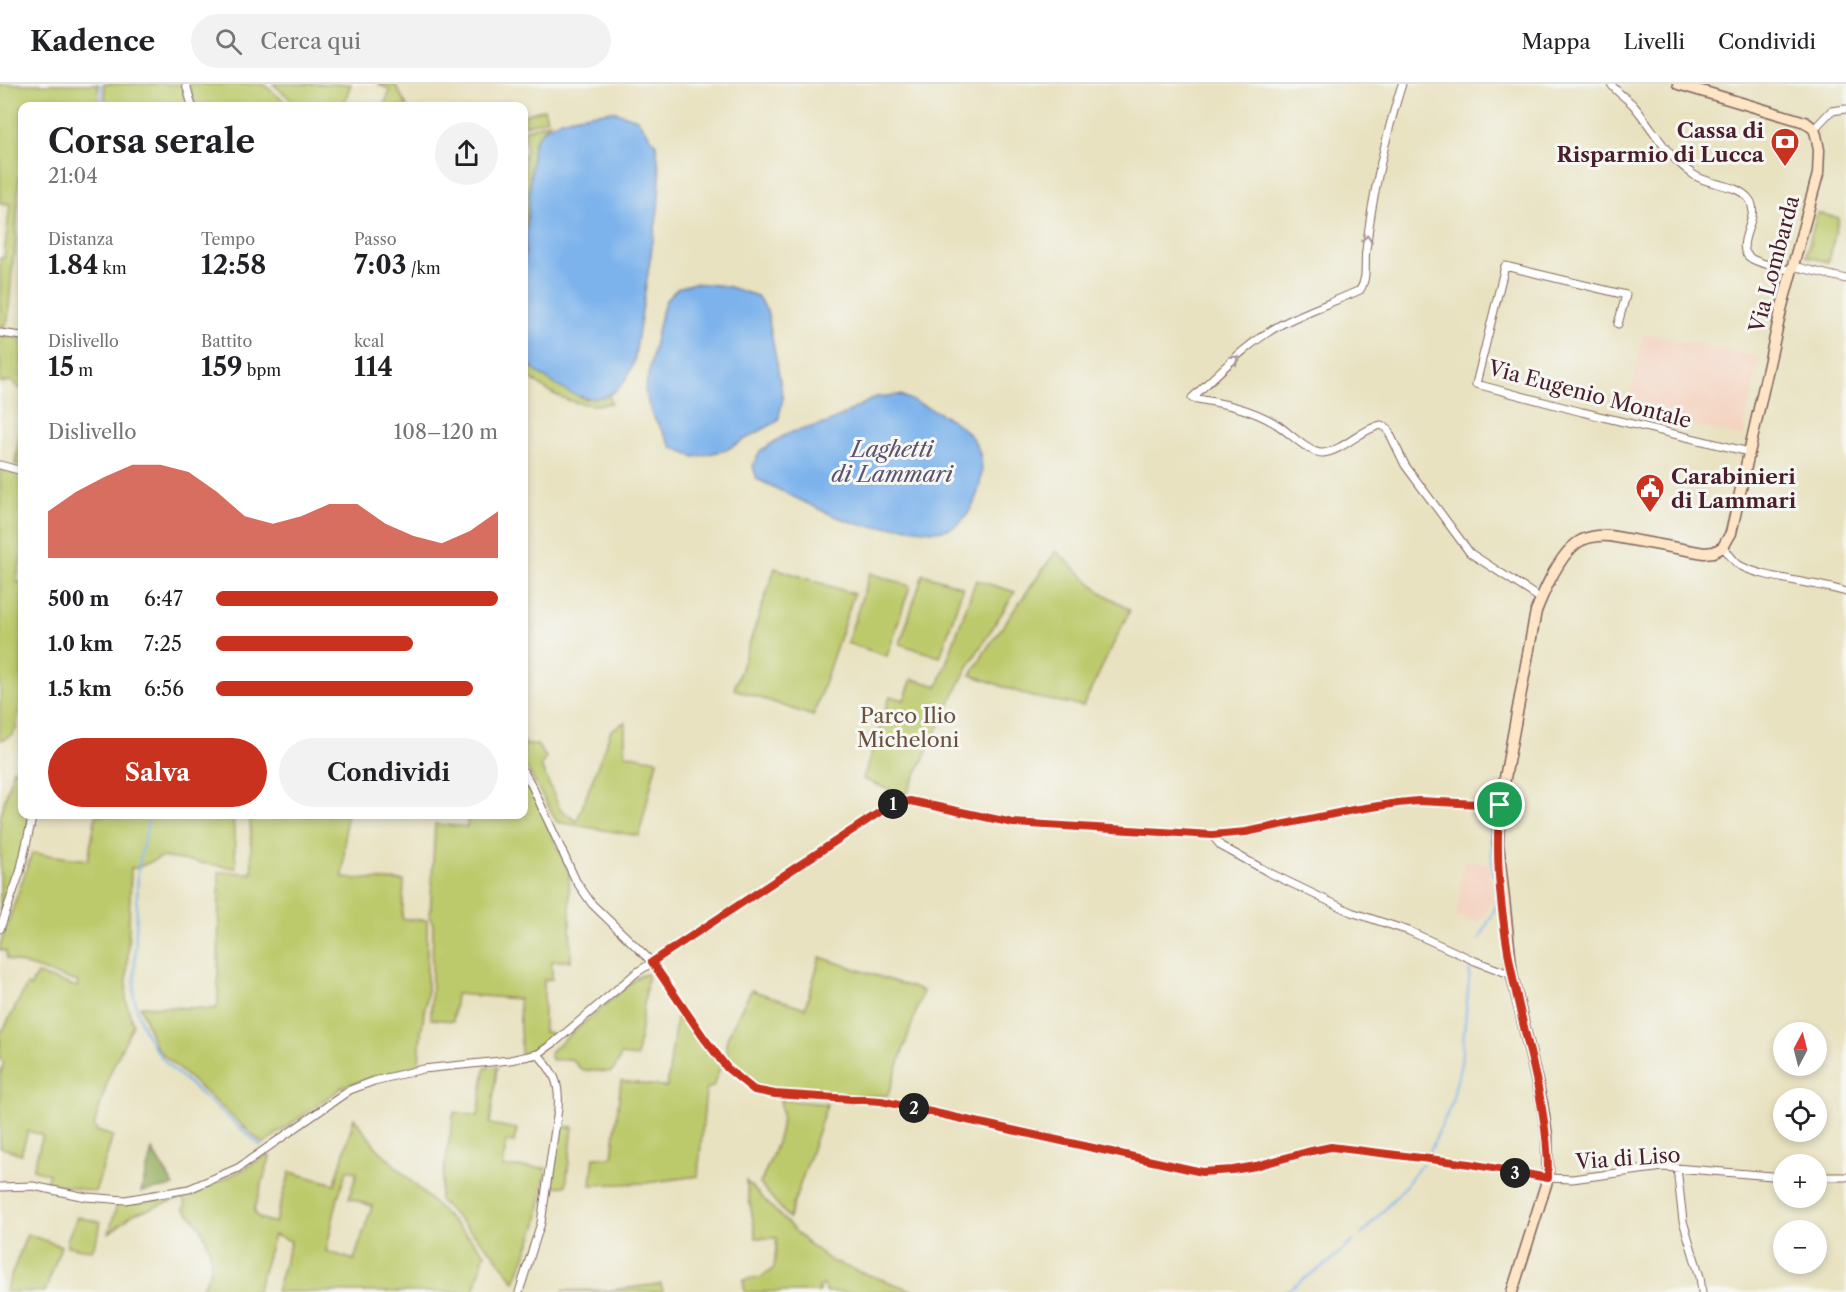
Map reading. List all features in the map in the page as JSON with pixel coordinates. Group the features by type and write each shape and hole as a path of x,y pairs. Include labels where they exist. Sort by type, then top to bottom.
{"street":[{"path":"186,84 191,102"},
{"path":"1402,84 1377,171 1365,253 1364,284 1360,290 1283,324 1264,335 1192,398 1230,404 1275,423 1312,451 1322,453 1353,440 1372,427 1381,425 1387,428 1405,465 1470,553 1541,599"},
{"path":"1611,84 1633,104 1675,160 1697,178 1737,191 1748,198 1752,206 1744,246 1745,253 1752,259 1846,279"},
{"path":"1678,84 1785,115 1805,122 1814,129 1831,111 1846,109"},
{"name":"Via Lombarda","path":"1723,547 1731,533 1774,337 1818,174 1819,150 1814,129"},
{"name":"Via Eugenio Montale","path":"1618,324 1626,295 1505,266 1476,384 1749,452"},
{"path":"0,333 18,335"},
{"path":"0,465 18,470"},
{"path":"1512,1292 1548,1178 1542,1103 1512,975 1497,843 1500,805 1526,658 1541,599 1568,551 1581,540 1598,535 1704,553 1714,552 1723,547 1738,564 1764,573 1846,592"},
{"name":"Via di Liso","path":"528,779 592,904 652,962 727,1068 754,1090 775,1094 881,1101 1202,1172 1256,1166 1331,1147 1470,1164 1548,1178 1572,1179 1663,1167 1773,1176"},
{"path":"0,1187 33,1186 86,1197 125,1200 189,1189 237,1168 350,1090 374,1081 423,1069 510,1060 538,1054 636,973 889,806 910,801 1013,823 1212,835 1246,832 1398,803 1500,805"},
{"path":"0,929 20,872 32,819"},
{"path":"1212,835 1221,846 1270,873 1351,912 1409,931 1512,975"},
{"path":"519,1292 541,1223 558,1109 559,1094 556,1079 538,1054"},
{"path":"1677,1168 1683,1221 1700,1277 1702,1292"},
{"path":"1827,1177 1846,1177"}],"shaded area":[{"path":"1643,333 1760,357 1743,437 1627,411"},
{"path":"1464,860 1489,863 1492,899 1481,923 1456,917"}],"green space":[{"path":"0,84 98,84 99,102 18,102 18,196 15,255 8,320 3,328 0,328 0,258 4,258 10,204 0,203"},
{"path":"104,84 183,84 190,102 106,102"},
{"path":"189,84 263,84 285,102 195,102"},
{"path":"273,84 351,84 344,102 294,102"},
{"path":"378,84 395,84 405,102 386,102 390,90"},
{"path":"544,109 547,119 528,125 528,114"},
{"path":"550,122 533,143 528,211 528,129"},
{"path":"1817,213 1839,218 1828,262 1806,256"},
{"path":"0,335 18,337 18,387 10,381 0,383"},
{"path":"528,364 584,399 609,395 611,403 586,404 563,399 528,376"},
{"path":"18,445 18,464 15,464"},
{"path":"0,468 18,473 18,573 16,581 18,582 18,718 16,729 11,736 0,739"},
{"path":"1056,551 1101,592 1130,610 1083,706 1032,697 971,675"},
{"path":"775,568 854,594 813,716 734,689"},
{"path":"870,573 910,586 887,656 847,643"},
{"path":"923,574 963,587 940,657 900,644"},
{"name":"Parco Ilio Micheloni","path":"976,580 1015,592 966,670 907,793 894,792 863,779 890,696 904,700 912,679 938,686"},
{"path":"625,722 625,754 657,760 639,836 557,822 528,770 528,745 537,745 546,757 541,766 560,809 577,821 611,730"},
{"path":"13,769 18,771 18,819 30,819 19,871 15,872 15,880 0,912 0,818"},
{"path":"528,783 569,872 571,961 552,961 552,979 544,980 544,1032 549,1032 553,1038 526,1053 521,1053 519,999 456,994 453,1021 431,1019 433,924 430,917 435,824 467,827 468,819 528,819"},
{"path":"95,819 233,819 236,868 161,857 137,868 131,868 126,1000 133,1025 110,1073 94,1126 97,1131 113,1136 95,1192 46,1182 49,1174 33,1169 43,1135 28,1131 21,1154 0,1147 0,1075 4,1062 0,1060 0,1032 27,985 30,987 37,974 77,987 78,982 7,959 6,951 0,950 0,945 32,853 88,860"},
{"path":"250,819 346,819 343,878 404,881 402,919 427,920 427,996 419,1064 344,1086 263,1144 162,1054 155,1046 140,1006 215,1009 218,1005 219,872 252,873"},
{"path":"820,957 923,991 888,1095 822,1094 770,1088 748,1079 729,1057 727,1040 751,990 805,1008"},
{"path":"648,974 637,1057 621,1055 615,1068 610,1072 582,1070 571,1059 552,1060 551,1051 639,976"},
{"path":"678,1005 721,1065 713,1087 706,1089 698,1176 646,1183 591,1185 594,1157 612,1157 621,1081 667,1087"},
{"path":"497,1067 490,1124 517,1129 514,1142 506,1141 503,1167 546,1168 537,1224 515,1282 492,1252 439,1200 454,1112 478,1116 485,1068"},
{"path":"780,1100 827,1104 789,1218 760,1184 780,1132 782,1111"},
{"path":"354,1118 376,1147 485,1253 474,1292 276,1292 291,1241 274,1235 257,1292 200,1292 211,1268 209,1249 200,1227 184,1209 186,1203 182,1199 134,1214 109,1233 117,1204 160,1200 197,1191 232,1175 268,1154 270,1157 254,1211 259,1218 275,1223 290,1172 335,1184","holes":["347,1170 357,1172 349,1198 372,1206 354,1260 326,1251 338,1197"]},
{"path":"559,1126 573,1127 566,1186 552,1187"},
{"path":"152,1150 174,1186 141,1192"},
{"path":"746,1181 805,1241 833,1262 917,1292 825,1292 824,1285 819,1287 819,1292 745,1292 743,1280 760,1278 774,1268 777,1238 756,1238"},
{"path":"77,1217 100,1222 99,1233 92,1250 67,1246 67,1240"},
{"path":"27,1234 61,1246 45,1292 5,1292"},
{"path":"661,1284 663,1292 562,1291 610,1290"}],"water":[{"path":"613,111 637,119 656,144 660,176 658,209 634,362 625,381 615,391 596,398 577,396 568,392 535,370 528,362 528,208 532,150 540,134 548,127 568,118"},
{"name":"Laghetti di Lammari","path":"694,283 726,286 757,296 767,310 783,398 778,421 726,450 695,457 672,447 651,413 645,391 666,300 678,288"},
{"name":"Laghetti di Lammari","path":"900,395 952,420 966,431 976,444 981,459 981,477 975,500 964,518 952,527 931,531 862,525 821,510 757,479 753,466 760,451 788,433 828,423 876,397"}],"waterway":[{"path":"101,84 103,102"},
{"path":"149,819 138,868 134,997 139,1016 151,1043 169,1066 261,1146"},
{"path":"1479,940 1495,909 1496,900 1489,824"},
{"path":"1430,1151 1451,1105 1461,1063 1470,970"},
{"path":"1362,1234 1403,1189 1422,1164"},
{"path":"1284,1292 1328,1263 1353,1241"}],"place":[{"name":"Cassa di Risparmio di Lucca","path":"1785,168"},
{"name":"Carabinieri di Lammari","path":"1650,514"}],"route":[{"path":"1418,801 1500,805 1497,843 1505,921 1512,975 1542,1103 1548,1178 1470,1164 1331,1147 1256,1166 1202,1172 881,1101 775,1094 754,1090 727,1068 652,962 898,802 917,802 1013,823 1212,835 1246,832 1398,803 1418,801"}]}
